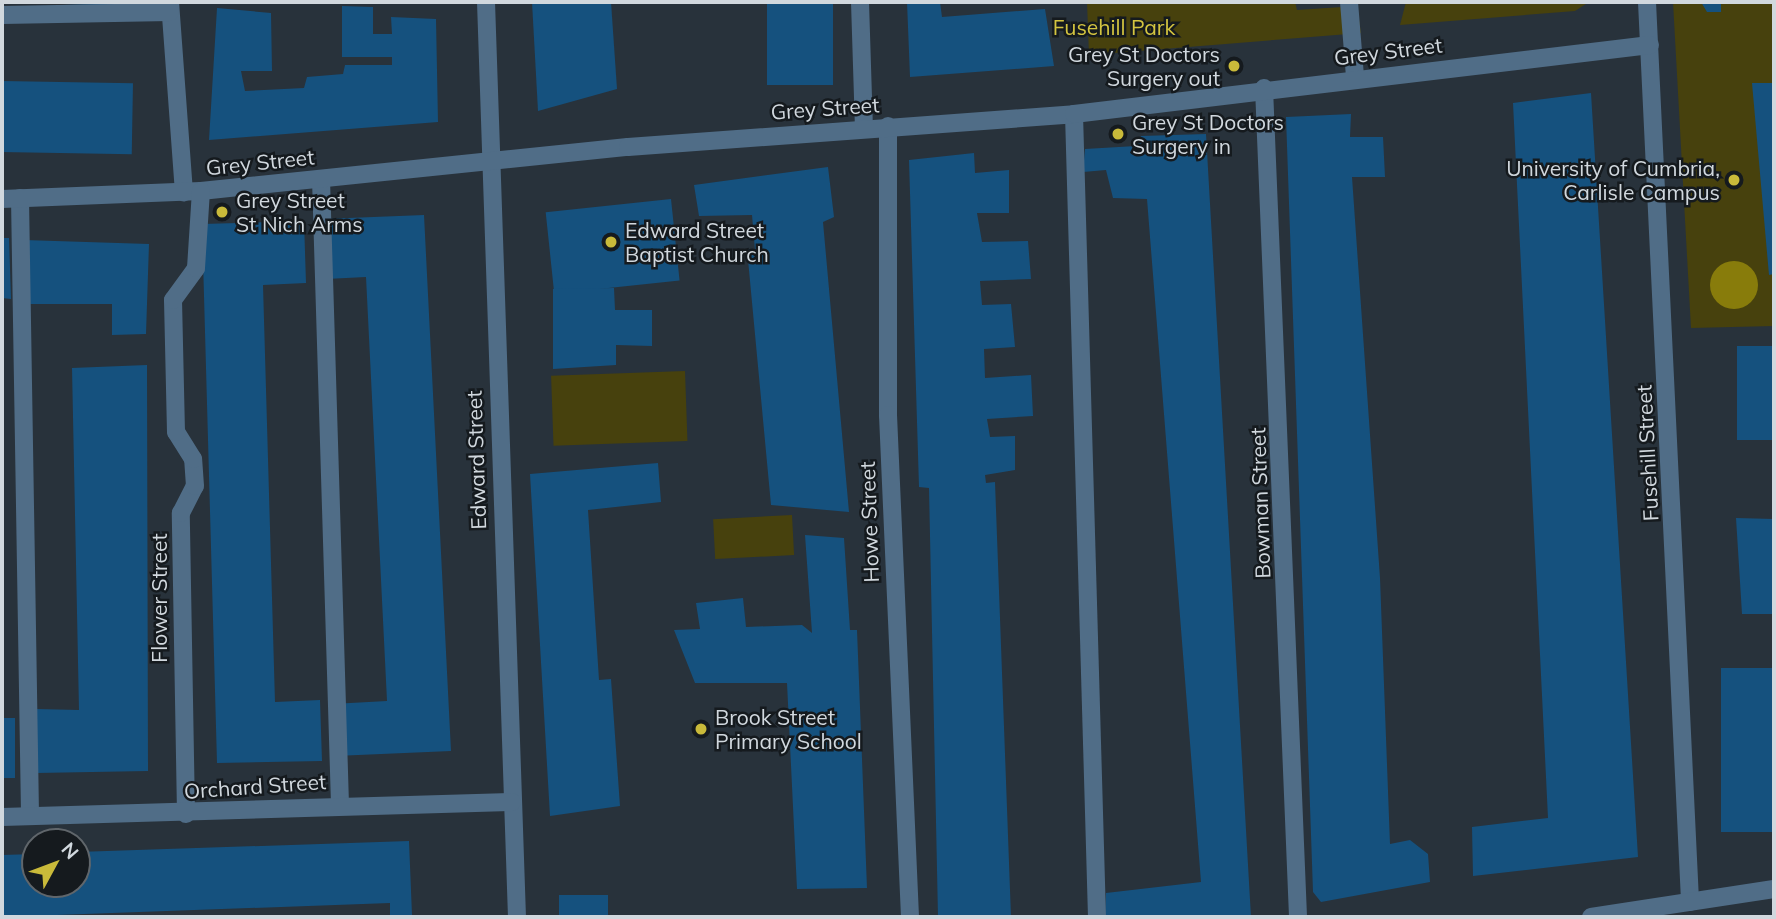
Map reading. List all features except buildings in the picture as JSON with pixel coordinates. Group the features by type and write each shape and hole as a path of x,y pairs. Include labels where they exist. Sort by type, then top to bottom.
{"street":[{"name":"Edward Street","path":"486,2 488,160 517,917"},
{"path":"860,2 864,127"},
{"path":"1349,2 1355,77"},
{"name":"Fusehill Street","path":"1647,2 1690,902"},
{"path":"2,15 170,7"},
{"name":"Flower Street","path":"170,7 193,191 196,268 173,300 176,432 193,459 195,486 181,513 186,814"},
{"name":"Grey Street","path":"11,198 193,191 488,160 864,127 1074,114 1355,77 1650,45"},
{"name":"Bowman Street","path":"1264,88 1298,917"},
{"path":"1074,114 1097,917"},
{"name":"Howe Street","path":"888,126 888,429 910,917"},
{"path":"321,179 340,803"},
{"path":"11,198 30,816"},
{"name":"Orchard Street","path":"2,817 186,814 340,803 512,802"},
{"path":"1591,917 1774,889"}],"green space":[{"name":"Fusehill Park","path":"1087,2 1295,2 1297,10 1357,6 1361,33 1089,55"},
{"path":"1406,2 1589,2 1575,11 1400,25"},
{"name":"University of Cumbria, Carlisle Campus","path":"1673,2 1774,2 1774,326 1691,328"},
{"path":"685,371 687,441 554,446 551,376"},
{"path":"792,515 794,555 715,559 713,519"}],"shaded area":[{"path":"1734,261 1751,268 1758,285 1751,302 1734,309 1717,302 1710,285 1717,268"}],"place":[{"name":"Grey St Doctors Surgery out","path":"1234,66"},
{"name":"Grey St Doctors Surgery in","path":"1118,134"},
{"name":"University of Cumbria, Carlisle Campus","path":"1734,180"},
{"name":"Grey Street St Nich Arms","path":"222,212"},
{"name":"Edward Street Baptist Church","path":"611,242"},
{"name":"Brook Street Primary School","path":"701,729"}]}
